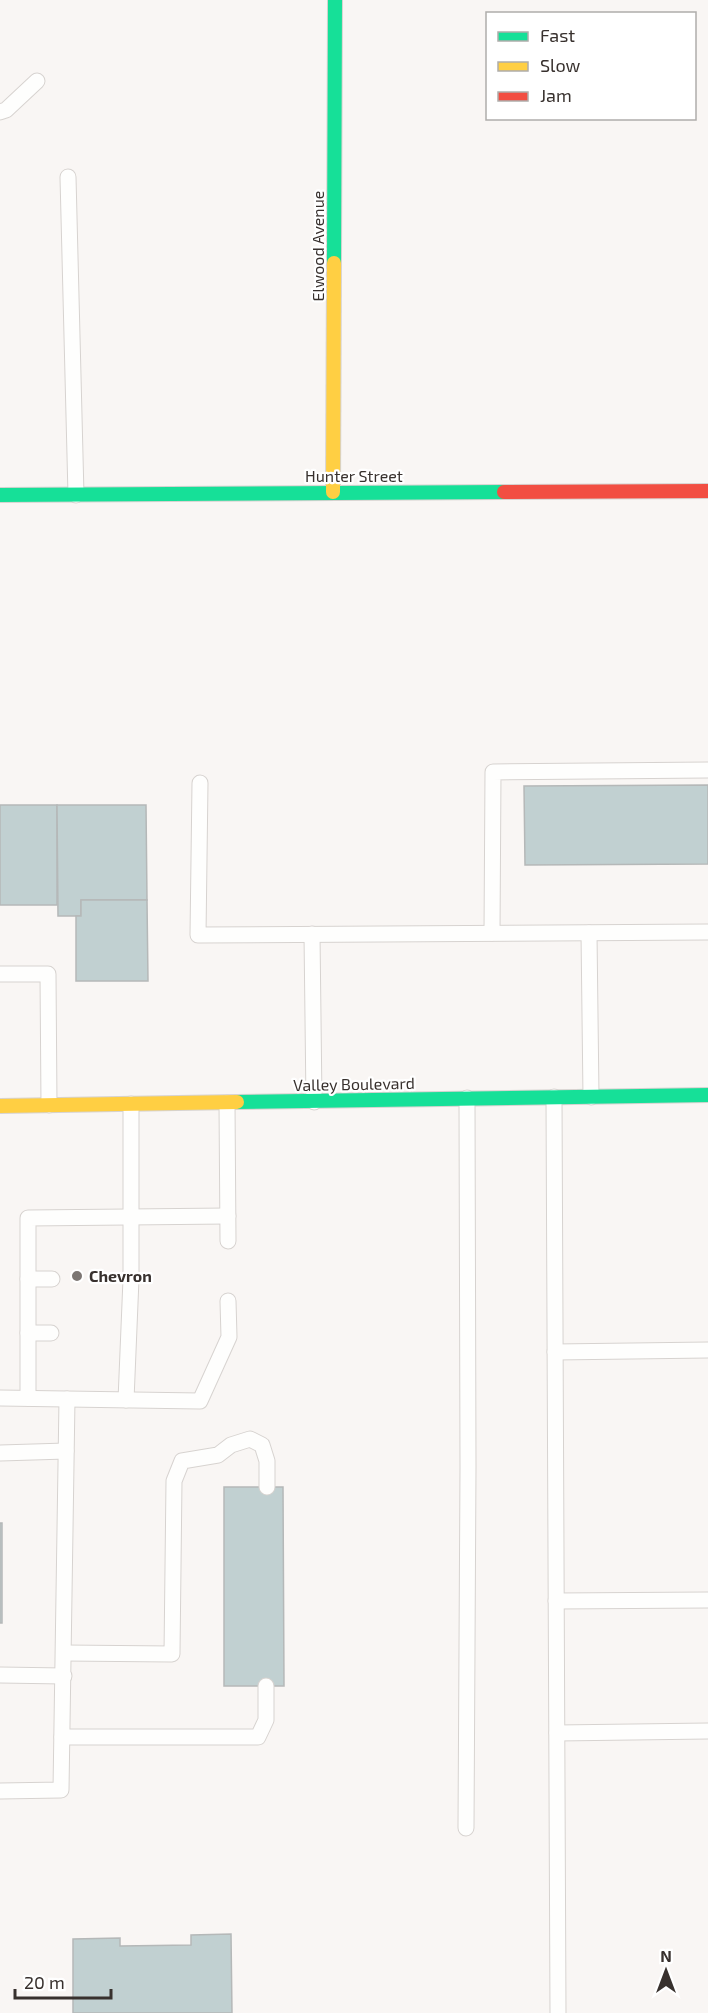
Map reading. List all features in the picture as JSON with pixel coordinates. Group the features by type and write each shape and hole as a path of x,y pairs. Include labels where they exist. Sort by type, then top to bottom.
{"street":[{"name":"Elwood Avenue","path":"333,492 335,0"},
{"name":"Hunter Street","path":"0,495 708,491"},
{"name":"Valley Boulevard","path":"0,1106 708,1095"}],"lane":[{"path":"0,112 6,110 38,81"},
{"path":"68,177 76,495"},
{"path":"492,933 493,772 708,770"},
{"path":"200,783 198,935 708,932"},
{"path":"589,933 591,1097"},
{"path":"312,934 314,1102"},
{"path":"0,974 48,974 50,1105"},
{"path":"554,1097 558,2013"},
{"path":"466,1828 467,1098"},
{"path":"227,1103 228,1241"},
{"path":"126,1400 123,1331 124,1279 130,1218 131,1104"},
{"path":"28,1398 28,1218 228,1216"},
{"path":"28,1279 52,1279"},
{"path":"0,1398 200,1401 229,1337 228,1301"},
{"path":"28,1333 51,1333"},
{"path":"555,1352 708,1350"},
{"path":"0,1791 62,1790 67,1399"},
{"path":"64,1653 172,1654 174,1481 182,1461 218,1455 231,1445 250,1439 262,1445 267,1461 267,1487"},
{"path":"0,1453 66,1451"},
{"path":"556,1601 708,1600"},
{"path":"0,1675 64,1676"},
{"path":"62,1737 258,1737 266,1720 266,1686"},
{"path":"557,1733 708,1731"}],"building":[{"path":"708,785 708,864 525,865 524,786"},
{"path":"0,805 57,805 57,905 0,905"},
{"path":"57,805 146,805 147,900 81,900 81,916 58,916"},
{"path":"81,900 147,900 148,981 76,981 76,916 81,916"},
{"path":"224,1487 283,1487 284,1686 224,1686"},
{"path":"0,1523 2,1523 2,1623 0,1623"},
{"path":"231,1934 232,2013 73,2013 73,1939 120,1938 120,1946 191,1945 191,1935"}],"traffic: fast":[{"path":"334,263 335,0"},
{"path":"0,495 504,492"},
{"path":"237,1102 708,1095"}],"traffic: slow":[{"path":"333,492 334,263"},
{"path":"0,1106 237,1102"}],"traffic: jam":[{"path":"504,492 708,491"}],"place":[{"name":"Chevron","path":"77,1276"}]}
